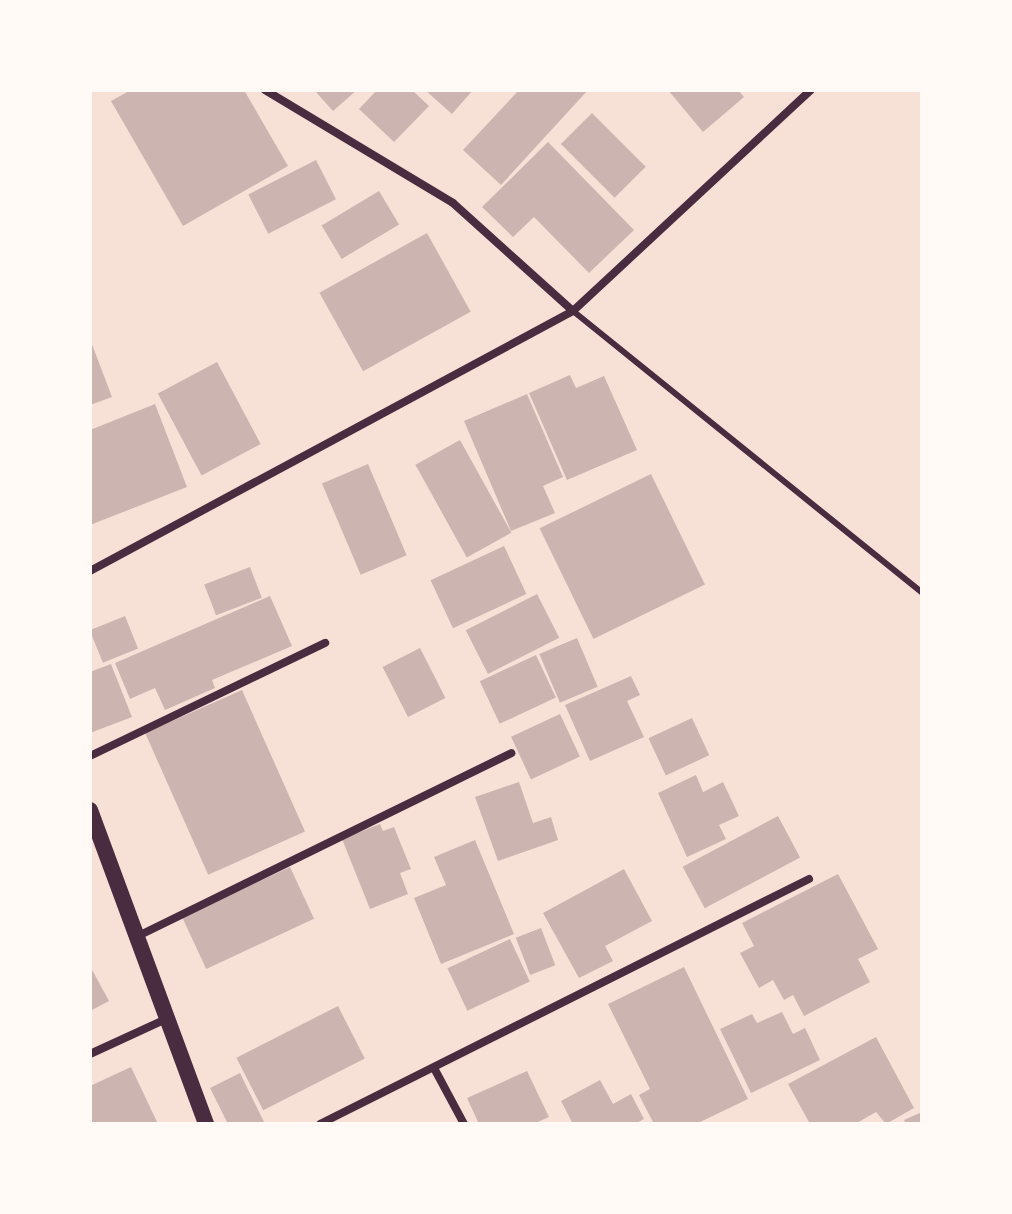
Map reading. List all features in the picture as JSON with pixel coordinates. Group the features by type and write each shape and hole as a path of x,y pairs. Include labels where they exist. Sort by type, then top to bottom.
{"main road":[{"path":"90,810 206,1124"}],"street":[{"path":"265,90 453,203 573,311"},
{"path":"90,571 573,311 811,90"},
{"path":"90,756 325,643"},
{"path":"136,937 511,753"},
{"path":"320,1124 809,879"},
{"path":"90,1054 166,1019"},
{"path":"434,1068 464,1124"}],"lane":[{"path":"573,311 922,593"}],"building":[{"path":"131,90 244,90 288,166 183,226 111,101"},
{"path":"314,90 357,90 333,111"},
{"path":"377,90 412,90 429,106 394,142 359,109"},
{"path":"425,90 473,90 452,114"},
{"path":"519,90 588,90 501,185 463,150"},
{"path":"668,90 738,90 744,97 703,132"},
{"path":"592,113 646,167 615,198 561,144"},
{"path":"548,142 634,230 589,273 534,217 513,237 482,207"},
{"path":"316,160 336,199 268,234 248,195"},
{"path":"379,191 399,224 342,259 322,226"},
{"path":"427,233 471,312 363,371 319,293"},
{"path":"90,339 112,397 90,405"},
{"path":"217,362 261,444 202,476 158,393"},
{"path":"570,375 576,388 604,376 637,450 567,480 529,393"},
{"path":"527,394 563,477 543,486 555,513 511,531 464,421"},
{"path":"155,404 187,487 90,525 90,430"},
{"path":"460,440 511,533 467,557 415,465"},
{"path":"368,464 407,555 361,575 322,484"},
{"path":"651,474 705,585 593,639 540,528"},
{"path":"504,546 526,594 453,628 431,580"},
{"path":"250,567 262,598 216,615 204,585"},
{"path":"537,594 559,638 488,674 466,630"},
{"path":"270,596 292,646 212,680 215,688 165,710 155,688 130,699 115,663"},
{"path":"125,616 138,648 103,663 90,630"},
{"path":"577,638 598,687 560,703 539,654"},
{"path":"420,648 445,698 408,717 383,667"},
{"path":"536,655 556,698 500,724 480,681"},
{"path":"111,664 132,717 90,733 90,672"},
{"path":"631,676 640,695 627,701 644,737 590,761 565,705"},
{"path":"242,690 305,832 208,875 145,733"},
{"path":"560,714 580,757 531,779 511,737"},
{"path":"692,718 709,755 666,775 648,738"},
{"path":"696,775 703,792 723,782 739,816 719,825 726,839 687,857 658,793"},
{"path":"519,782 533,823 551,817 558,840 498,861 475,797"},
{"path":"778,816 800,857 705,908 683,867"},
{"path":"380,824 383,831 394,827 411,869 400,873 408,894 370,909 342,839"},
{"path":"475,840 514,934 441,964 414,898 446,885 434,857"},
{"path":"290,867 314,919 206,969 182,917"},
{"path":"624,869 652,921 605,946 613,961 579,978 543,913"},
{"path":"838,874 878,949 858,959 870,982 804,1016 793,995 784,1000 773,980 759,988 740,953 754,946 742,923"},
{"path":"541,928 555,965 530,975 516,938"},
{"path":"510,939 530,982 467,1011 447,968"},
{"path":"90,966 109,1001 90,1011"},
{"path":"684,967 748,1099 696,1124 654,1124 639,1095 650,1089 608,1004"},
{"path":"338,1006 365,1059 263,1110 236,1058"},
{"path":"782,1012 793,1034 805,1028 820,1060 751,1093 720,1029 752,1014 757,1023"},
{"path":"876,1037 914,1108 886,1124 876,1112 855,1124 810,1124 788,1084"},
{"path":"131,1067 158,1124 90,1124 90,1086"},
{"path":"527,1071 549,1117 533,1124 479,1124 467,1098"},
{"path":"240,1073 265,1124 228,1124 210,1088"},
{"path":"600,1080 613,1104 631,1094 644,1119 635,1124 573,1124 561,1101"},
{"path":"922,1112 922,1124 906,1124 904,1120"}]}
